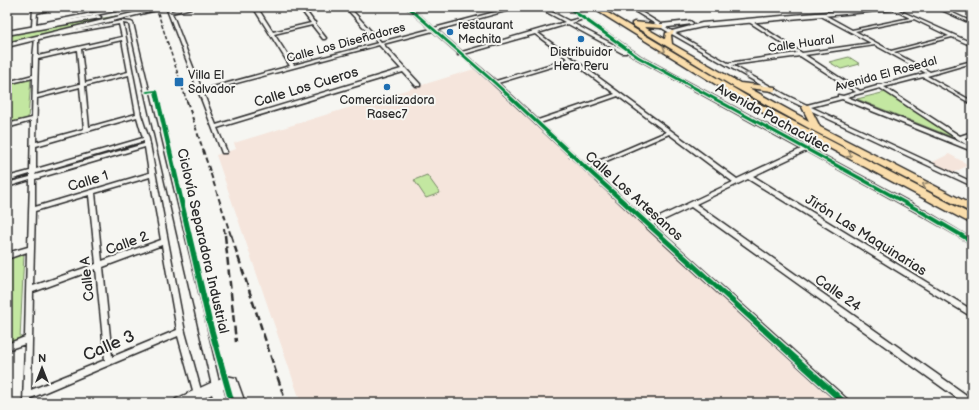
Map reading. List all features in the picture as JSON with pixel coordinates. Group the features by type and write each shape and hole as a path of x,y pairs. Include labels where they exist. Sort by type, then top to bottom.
{"main road":[{"path":"7,33 34,27 121,14 154,7"},
{"name":"Avenida Pachacútec","path":"594,7 757,106 946,201 972,209"},
{"name":"Avenida Pachacútec","path":"606,7 736,85 946,201 972,220"},
{"path":"7,45 51,36 121,16 168,9"},
{"path":"637,25 661,26"},
{"path":"668,44 668,34 671,32"},
{"path":"677,58 686,55"},
{"path":"736,85 772,89"},
{"path":"806,106 817,130"},
{"path":"180,403 199,399 216,386 226,382 232,382 239,403"},
{"path":"216,386 221,403"}],"street":[{"path":"59,7 35,9 34,27 115,8"},
{"path":"193,7 168,9 202,91 224,152"},
{"path":"255,7 293,67"},
{"path":"301,7 324,38"},
{"path":"347,7 418,85"},
{"name":"Calle Los Artesanos","path":"408,7 495,83 648,225 845,403"},
{"name":"Calle Los Diseñadores","path":"202,91 518,7"},
{"path":"539,7 623,52 638,57"},
{"name":"Avenida Pachacútec","path":"567,7 638,57 920,211 972,242"},
{"name":"Avenida Pachacútec","path":"630,7 772,89 972,184"},
{"path":"661,26 871,7"},
{"path":"671,32 702,25 900,7"},
{"path":"937,7 972,22"},
{"path":"893,8 972,45"},
{"path":"822,15 929,73"},
{"path":"460,54 584,18"},
{"path":"852,32 914,18"},
{"path":"750,21 858,92"},
{"path":"51,36 121,22 131,23 216,386"},
{"path":"121,22 130,73 146,142 181,332 199,399"},
{"path":"271,32 312,22"},
{"path":"674,24 682,30"},
{"path":"535,32 737,182"},
{"path":"890,52 953,36"},
{"path":"35,58 124,38"},
{"path":"27,400 36,39"},
{"name":"Calle Huaral","path":"728,64 876,44"},
{"path":"79,48 87,130"},
{"path":"495,83 572,59"},
{"name":"Avenida El Rosedal","path":"806,106 972,62"},
{"path":"964,64 972,68"},
{"name":"Calle Los Cueros","path":"214,127 404,70"},
{"path":"34,97 130,73"},
{"path":"923,75 972,103"},
{"path":"7,83 35,76"},
{"path":"879,86 972,146"},
{"path":"537,122 618,94"},
{"path":"840,96 972,149"},
{"path":"33,145 139,115"},
{"path":"7,126 34,119"},
{"path":"586,168 670,132"},
{"path":"960,138 972,134"},
{"path":"7,185 32,175 146,142"},
{"path":"648,225 805,149"},
{"name":"Calle 1","path":"32,210 152,174"},
{"path":"7,179 32,175"},
{"name":"Jirón Las Maquinarias","path":"748,176 972,314"},
{"name":"Calle A","path":"92,192 98,266 109,362"},
{"name":"Calle 24","path":"690,204 971,403"},
{"name":"Calle 2","path":"30,290 164,242"},
{"path":"7,256 31,248"},
{"name":"Calle 3","path":"27,400 109,362 181,332"},
{"path":"7,347 29,339"}],"shaded area":[{"path":"474,69 836,403 301,403 216,155 236,149 234,143"},
{"path":"949,154 969,165 953,173 931,163"}],"green space":[{"path":"116,16 7,44 7,34"},
{"path":"849,57 860,64 841,69 829,62"},
{"path":"31,78 28,119 7,125 7,84"},
{"path":"886,92 955,136 952,137 857,99"},
{"path":"427,175 440,193 426,198 414,180"},
{"path":"24,253 20,339 7,344 7,259"}],"railway":[{"path":"156,7 187,102"},
{"path":"187,101 231,236"},
{"path":"224,228 225,236"},
{"path":"225,235 236,342"},
{"path":"231,235 286,403"}],"cycle path":[{"path":"408,7 495,83 586,168 845,403"},
{"path":"567,7 638,57 920,211 972,242"},
{"name":"Ciclovía Separadora Industrial","path":"147,92 156,91 209,321 232,403"}],"place":[{"name":"restaurant Mechita","path":"450,32"},
{"name":"Distribuidor Hera Peru","path":"581,39"},
{"name":"Villa El Salvador","path":"179,82"},
{"name":"Comercializadora Rasec7","path":"387,87"}]}
